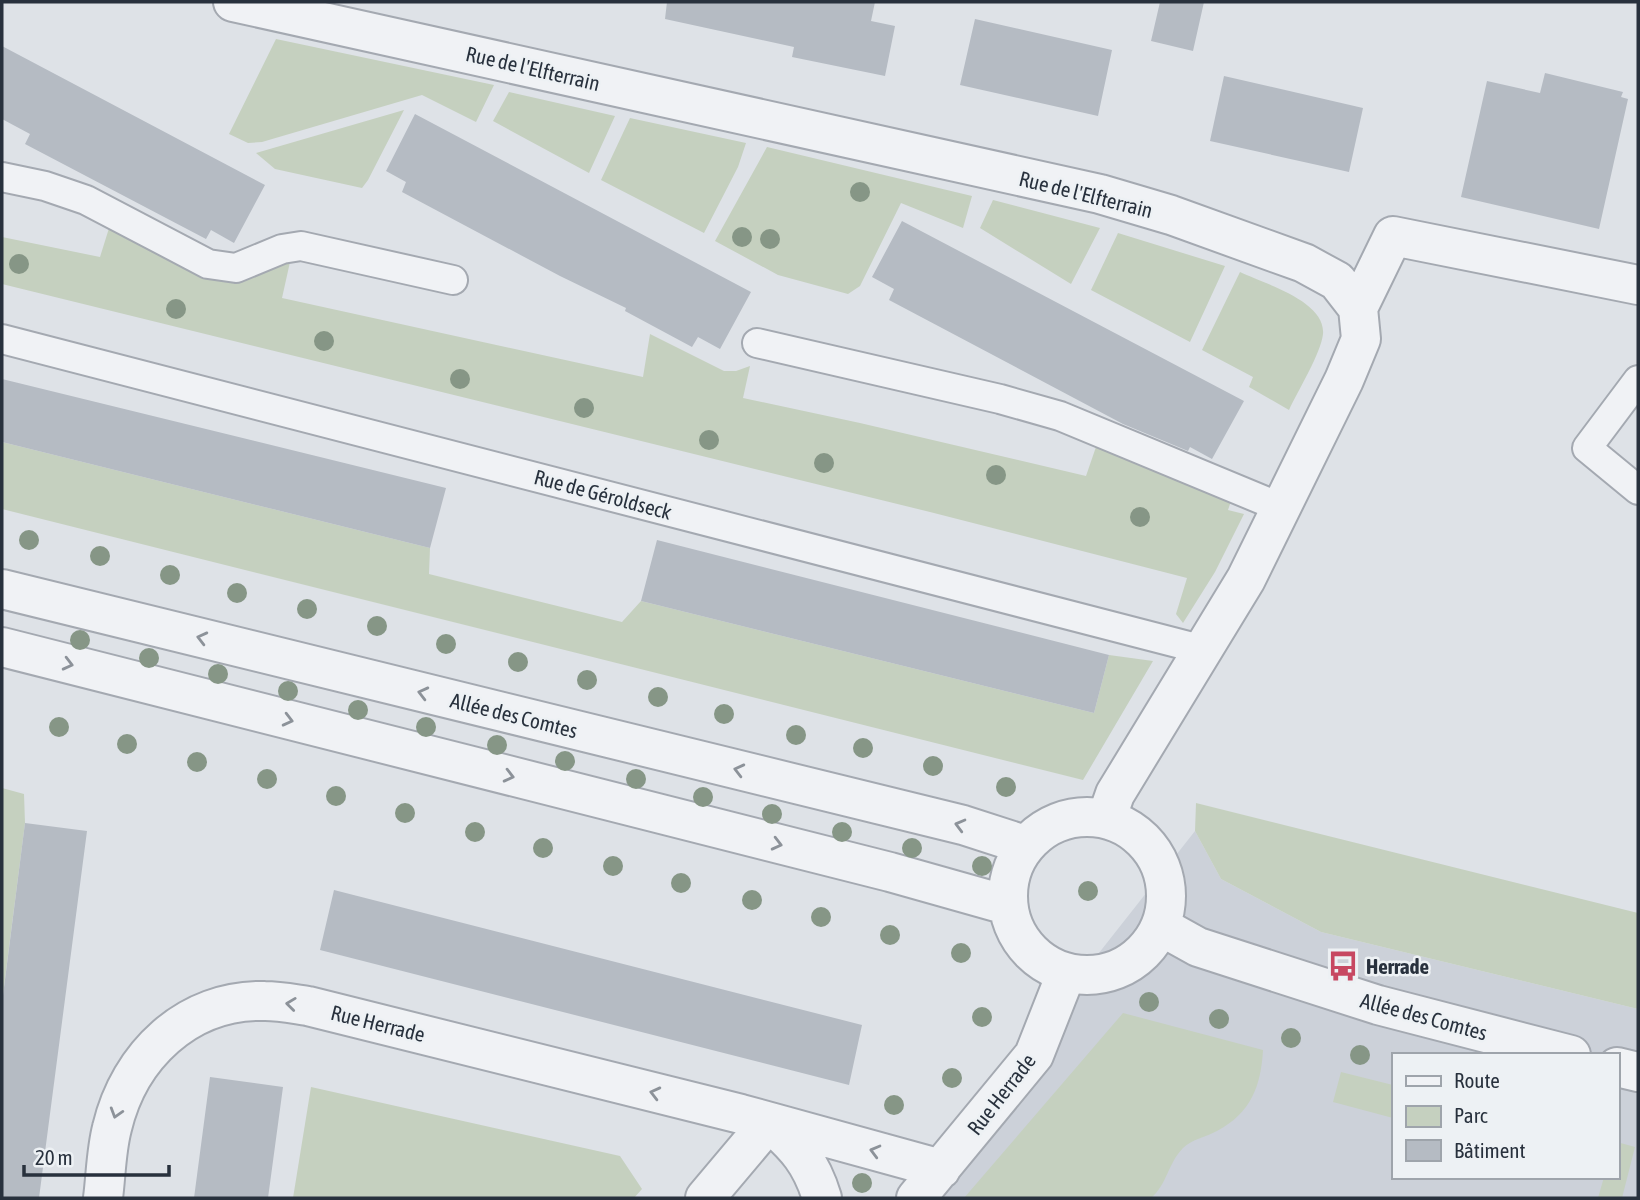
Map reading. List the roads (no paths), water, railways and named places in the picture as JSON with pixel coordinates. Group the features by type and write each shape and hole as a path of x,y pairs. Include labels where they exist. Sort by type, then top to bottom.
{"street":[{"name":"Rue de l'Elfterrain","path":"233,2 1100,194 1171,215 1304,263 1337,281 1358,308"},
{"path":"1107,817 1115,794 1246,579 1282,508 1361,339 1358,308 1392,236 1638,285"},
{"name":"Allée des Comtes","path":"2,589 963,825 1026,845"},
{"path":"2,647 877,869 1007,905"},
{"path":"1072,817 1107,817 1142,836 1167,881 1162,928 1145,952 1123,968 1090,977 1066,974 1036,957 1016,932 1007,905 1012,875 1026,845 1047,827 1072,817"},
{"name":"Allée des Comtes","path":"1162,928 1198,947 1378,1005 1563,1053"},
{"name":"Rue Herrade","path":"916,1198 1034,1055 1066,974"},
{"name":"Rue Herrade","path":"103,1198 111,1130 122,1096 136,1068 159,1041 190,1018 224,1005 263,1001 308,1006 769,1122 940,1169"},
{"path":"1619,1067 1638,1072"},
{"path":"705,1198 769,1122"},
{"name":"Rue Herrade","path":"769,1122 797,1147 809,1166 822,1198"}],"lane":[{"path":"2,177 45,186 86,200 208,264 236,268 282,249 301,246 453,280"},
{"name":"Rue de Géroldseck","path":"2,339 1203,650"},
{"path":"757,343 1000,399 1060,416 1282,508"},
{"path":"1638,380 1587,448 1638,490"}],"place":[{"name":"Herrade","path":"1343,966"}]}
